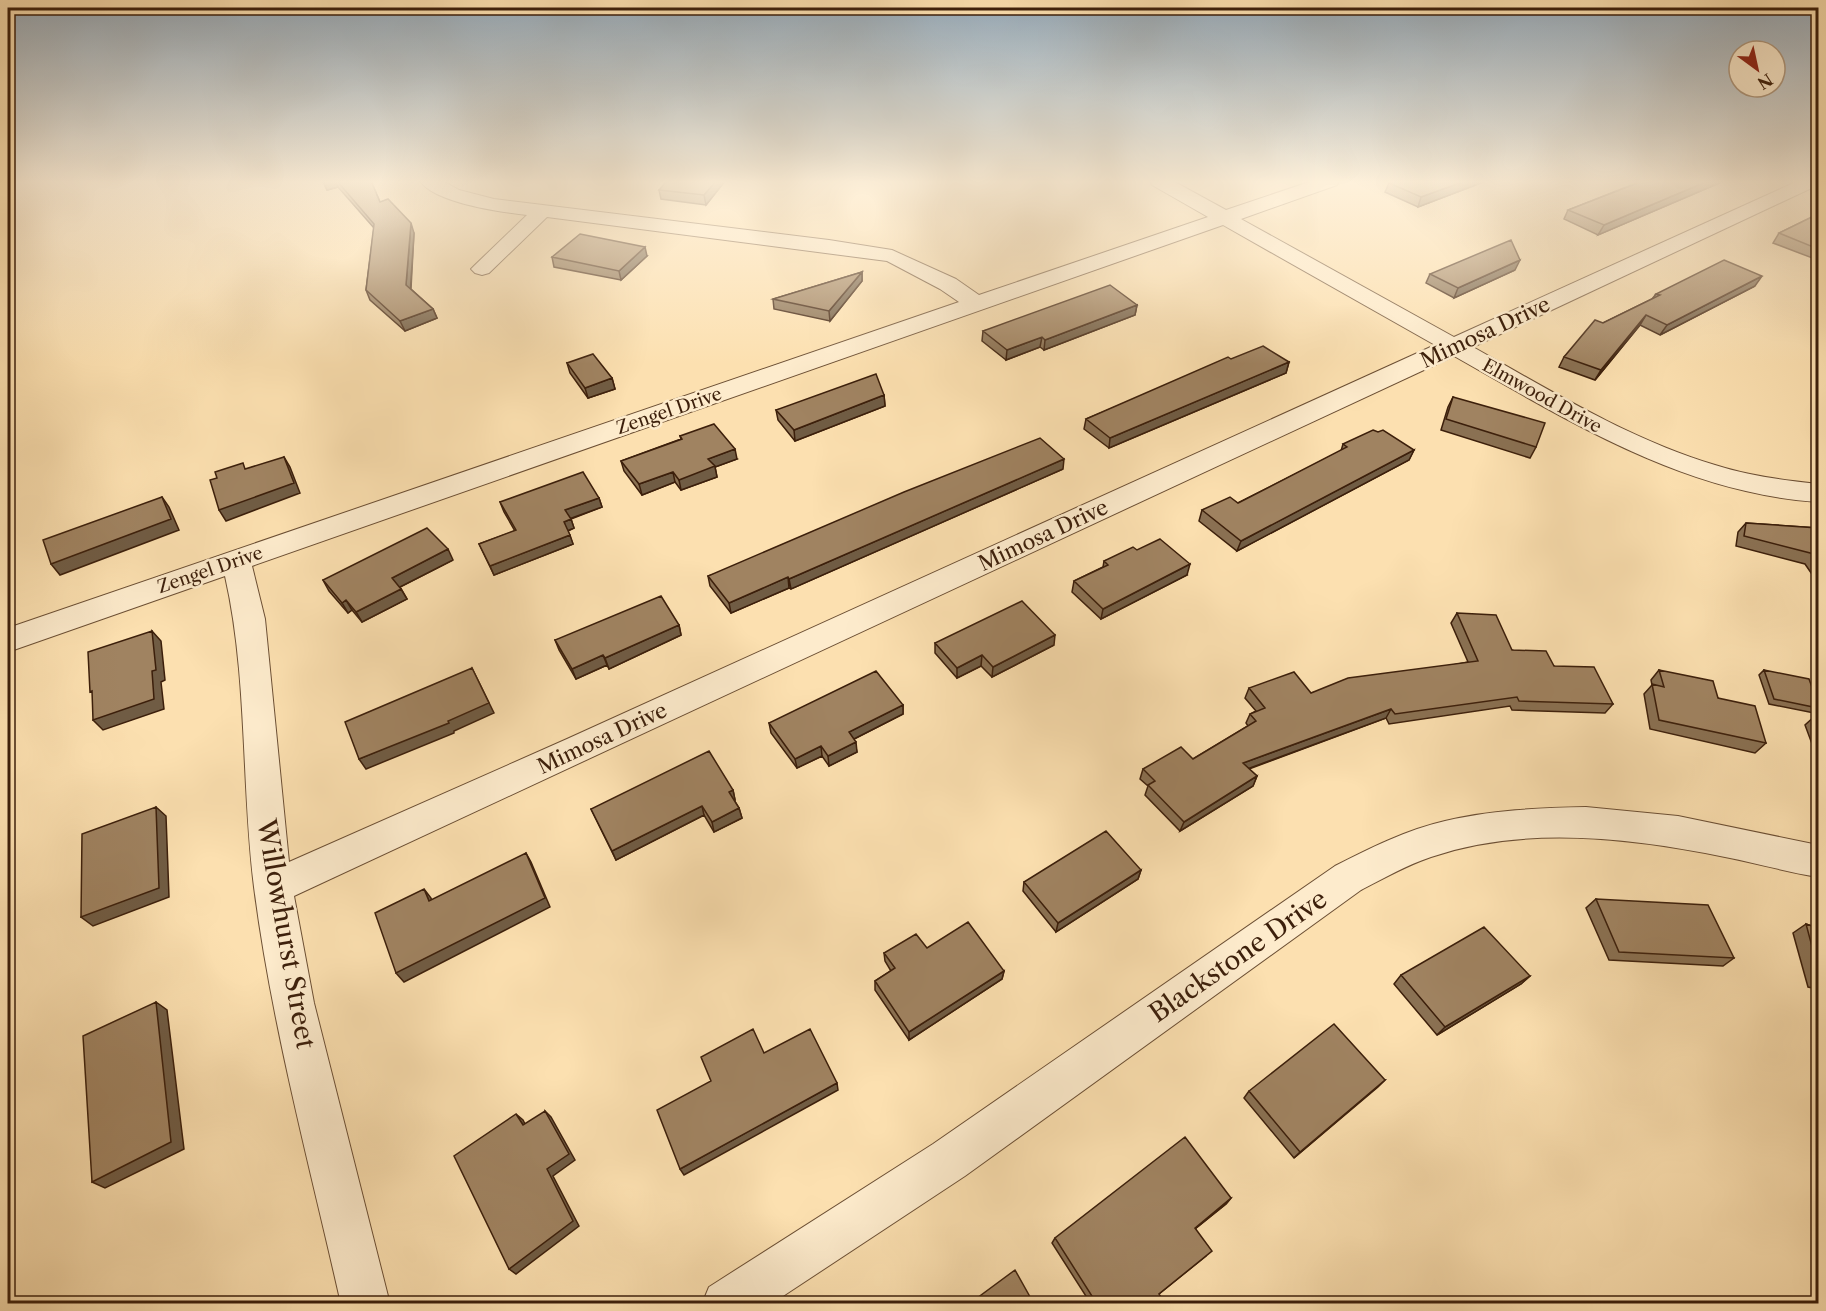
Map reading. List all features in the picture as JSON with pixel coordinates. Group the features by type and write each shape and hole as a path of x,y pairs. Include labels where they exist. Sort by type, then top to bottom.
{"street":[{"path":"482,269 510,242"},
{"path":"798,242 892,256 948,284 977,303"},
{"name":"Zengel Drive","path":"8,640 1154,242"},
{"name":"Elmwood Drive","path":"1267,242 1602,429 1654,454 1689,468 1740,482 1818,493"},
{"name":"Mimosa Drive","path":"273,887 1680,242"},
{"name":"Willowhurst Street","path":"236,561 250,619 265,821 273,887 294,1003 366,1304"},
{"name":"Blackstone Drive","path":"726,1304 949,1160 1348,878 1392,855 1463,833 1495,827 1551,822 1615,823 1671,830 1818,861"}],"building":[{"path":"372,242 409,242 406,285 433,309 400,321 366,290"},
{"path":"570,242 621,242 645,247 619,271 552,257"},
{"path":"1506,242 1512,242 1520,260 1458,288 1430,274"},
{"path":"1801,242 1818,242 1818,249"},
{"path":"1724,260 1762,276 1667,325 1646,315 1601,370 1564,357 1595,320 1603,323"},
{"path":"862,272 829,311 773,299"},
{"path":"1110,285 1137,305 1045,340 1042,337 1007,350 983,331"},
{"path":"1263,346 1289,362 1110,438 1086,419 1228,357 1231,359"},
{"path":"593,354 612,378 585,388 567,363"},
{"path":"876,374 884,395 794,430 776,410"},
{"path":"1453,397 1545,423 1536,447 1446,419"},
{"path":"714,424 735,449 708,459 715,466 679,480 673,472 639,484 621,461 682,439 680,436"},
{"path":"1373,430 1378,432 1383,430 1414,450 1241,541 1202,510 1230,497 1238,503 1347,447 1343,444"},
{"path":"1040,438 1064,459 789,579 788,577 729,603 708,576 904,492"},
{"path":"284,457 294,483 219,510 210,480 217,478 215,472 243,463 245,469"},
{"path":"583,472 599,498 565,510 571,519 564,522 570,535 490,566 479,544 516,530 500,502"},
{"path":"162,497 171,519 51,564 43,540"},
{"path":"1746,523 1818,528 1818,560 1814,554 1744,536"},
{"path":"427,528 448,549 392,578 401,589 356,612 346,600 342,603 323,580"},
{"path":"1160,539 1190,564 1103,609 1074,581 1108,565 1104,561 1133,547 1137,550"},
{"path":"661,596 679,625 605,658 603,655 572,669 555,640"},
{"path":"1022,601 1055,635 993,667 982,655 957,668 935,643"},
{"path":"1457,613 1496,615 1512,650 1546,651 1554,666 1594,667 1613,704 1519,701 1517,697 1395,714 1391,709 1243,763 1257,776 1184,822 1148,785 1155,781 1143,769 1181,747 1193,759 1256,721 1250,714 1265,708 1249,688 1294,672 1311,693 1348,678 1478,661"},
{"path":"152,631 156,670 152,671 154,699 93,720 88,652"},
{"path":"472,668 489,703 448,721 449,723 359,759 345,722"},
{"path":"1659,670 1713,681 1718,698 1755,706 1766,743 1659,720 1652,684 1664,687"},
{"path":"1764,670 1809,679 1818,708 1774,699"},
{"path":"876,671 903,705 849,732 856,742 828,756 821,746 795,759 769,723"},
{"path":"709,751 733,790 729,792 739,808 712,822 702,806 612,851 591,809"},
{"path":"156,807 159,888 81,917 82,834"},
{"path":"1106,831 1141,870 1058,923 1024,882"},
{"path":"526,853 545,898 396,973 375,913 424,889 429,901"},
{"path":"1596,899 1708,905 1734,958 1619,952"},
{"path":"968,922 1004,971 909,1032 875,981 895,968 884,953 916,934 927,948"},
{"path":"1806,924 1818,928 1818,969"},
{"path":"1484,927 1530,976 1445,1027 1401,975"},
{"path":"156,1002 171,1142 92,1182 83,1036"},
{"path":"1334,1024 1385,1080 1300,1152 1249,1091"},
{"path":"753,1029 764,1053 810,1029 837,1083 680,1169 657,1110 711,1081 701,1057"},
{"path":"545,1111 569,1154 547,1169 573,1221 509,1269 454,1156 516,1114 523,1125"},
{"path":"1185,1137 1231,1198 1195,1228 1212,1251 1159,1294 1161,1297 1153,1304 1097,1304 1055,1238"},
{"path":"1015,1270 1034,1304 969,1304"}]}
